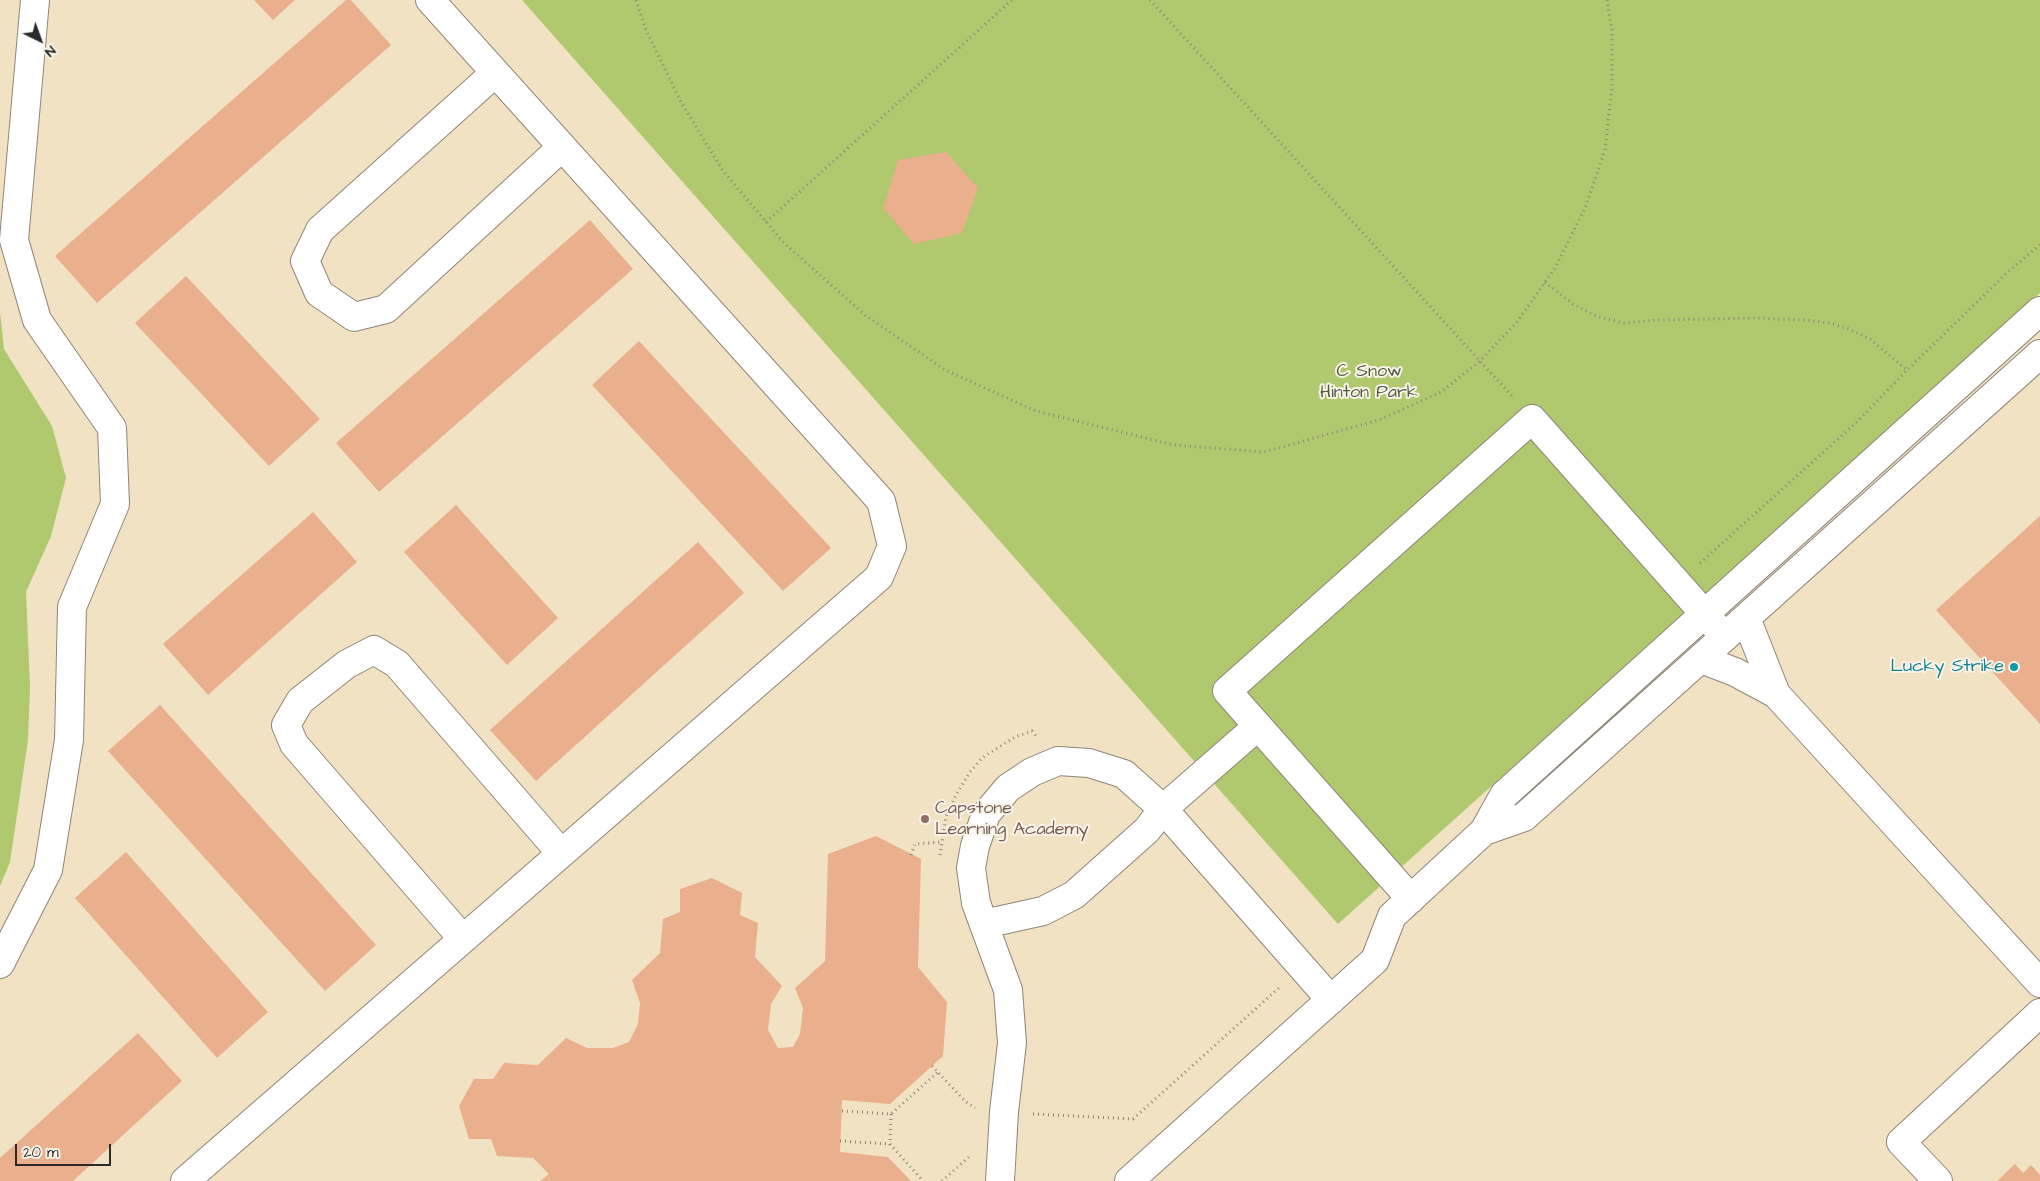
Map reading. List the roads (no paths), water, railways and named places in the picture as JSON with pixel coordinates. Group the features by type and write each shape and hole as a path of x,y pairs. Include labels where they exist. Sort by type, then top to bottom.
{"street":[{"path":"0,964 48,870 69,740 72,607 115,504 112,428 37,320 14,240 35,0"},
{"path":"185,1181 879,577 892,546 881,501 430,0"},
{"path":"495,73 320,230 305,261 320,293 354,317 386,309 562,147"},
{"path":"1129,1181 1375,960 1392,916 1484,831 1504,795 2040,311"},
{"path":"1484,831 1524,817 2040,354"},
{"path":"1410,899 1226,691 1532,419 1725,637"},
{"path":"1746,618 1776,694"},
{"path":"463,939 294,744 286,725 300,701 347,664 374,650 397,664 561,853"},
{"path":"1701,659 1735,672 1776,694 2040,983"},
{"path":"984,924 1043,912 1074,895 1147,830 1163,809 1258,726"},
{"path":"1000,1181 1004,1112 1012,1043 1008,990 976,903 971,868 975,846 986,814 1008,788 1032,772 1058,761 1089,763 1124,774 1163,809 1332,1000"},
{"path":"1938,1181 1901,1142 2040,1014"}],"place":[{"name":"Lucky Strike","path":"2014,667"},
{"name":"Capstone Learning Academy","path":"925,819"}],"park label":[{"name":"C Snow Hinton Park","path":"1369,382"}]}
